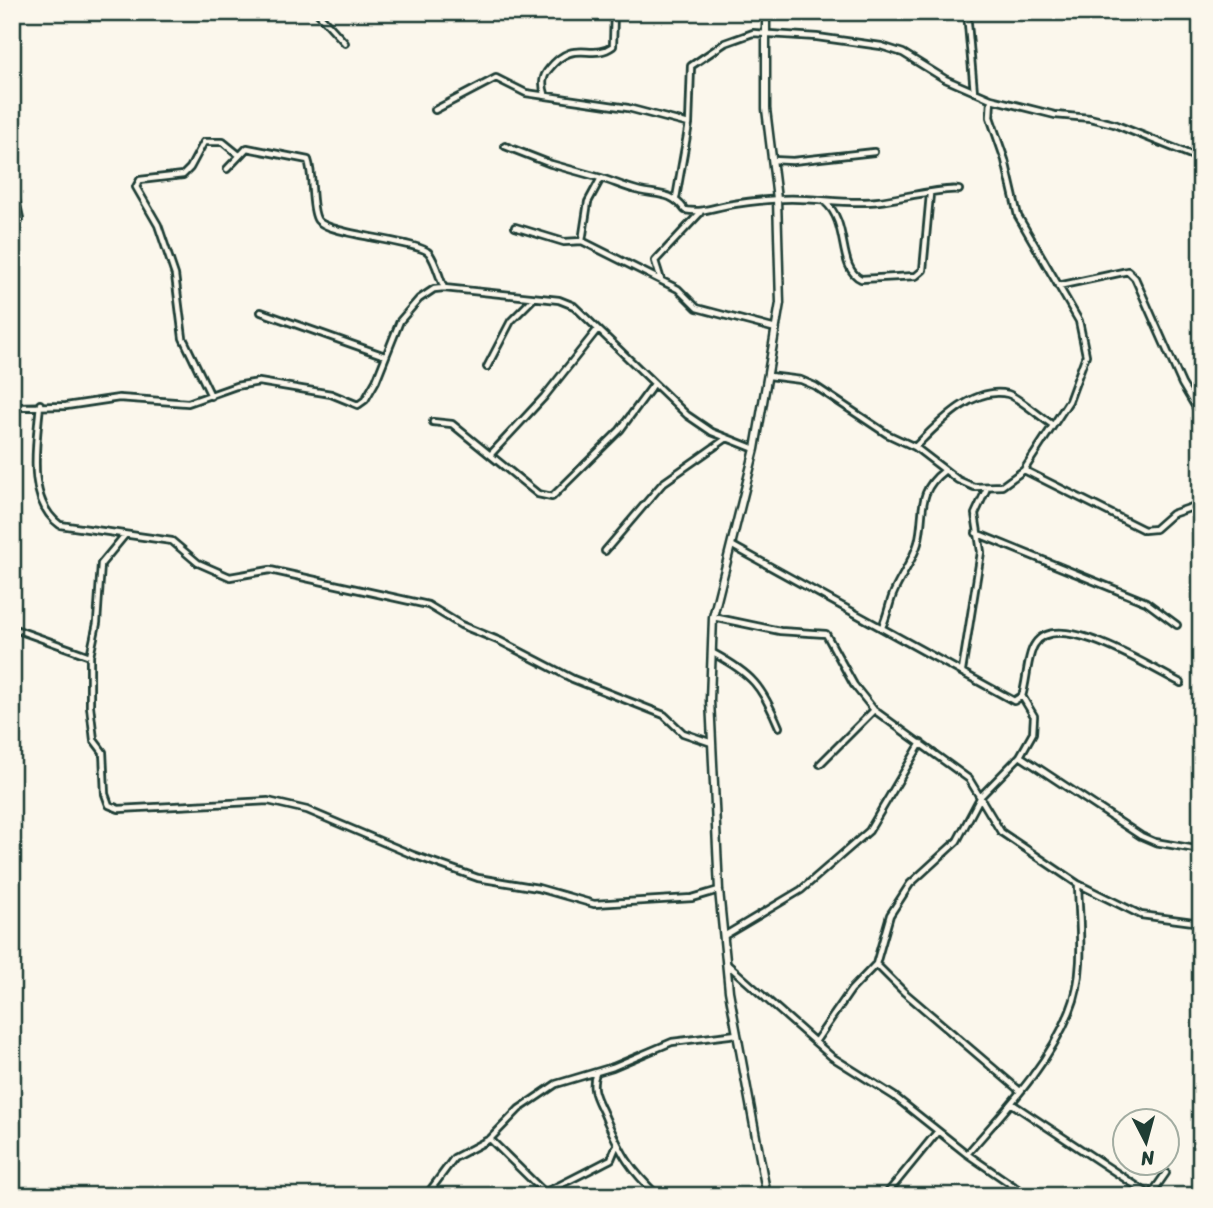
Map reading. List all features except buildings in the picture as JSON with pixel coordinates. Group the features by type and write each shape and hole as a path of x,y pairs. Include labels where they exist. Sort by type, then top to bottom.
{"street":[{"path":"317,12 345,43"},
{"path":"545,94 542,86 544,75 559,56 579,50 607,51 613,46 614,12"},
{"path":"766,12 766,109 777,199 781,270 777,329 755,449 713,617 710,700 719,890 727,964 767,1196"},
{"path":"967,12 974,92"},
{"path":"676,198 689,124 691,66 725,43 753,33 817,37 890,48 991,99 1055,115 1090,118 1114,124 1201,159"},
{"path":"436,110 496,78 513,89 628,108 689,124"},
{"path":"769,376 802,380 815,386 887,434 915,447 944,471 974,487 1002,486 1024,470 1069,401 1086,355 1079,321 1018,216 1005,160 990,117 991,99"},
{"path":"211,396 183,338 175,275 158,225 136,187 140,180 183,174 204,142 223,142 239,155"},
{"path":"505,146 551,164 642,192 656,191 676,198 685,210 700,212 726,205 777,199 808,197 825,202 864,202 930,194 950,188 959,190"},
{"path":"227,169 247,148 308,160 317,219 325,226 385,243 418,246 428,251 444,288"},
{"path":"772,160 793,161 874,152"},
{"path":"582,241 588,202 601,178"},
{"path":"12,182 20,218 12,230"},
{"path":"825,202 835,210 841,225 847,261 856,276 916,276 923,270 930,194"},
{"path":"640,270 655,261 700,212"},
{"path":"515,228 564,242 582,241 678,289 697,309 777,329"},
{"path":"655,261 661,280"},
{"path":"1058,286 1128,271 1135,278 1182,384 1201,416"},
{"path":"12,407 66,405 119,398 188,403 236,386 260,382 331,394 358,405 365,400 400,321 419,299 444,288 559,300 574,306 687,415 712,432 755,449"},
{"path":"487,367 511,320 535,298"},
{"path":"261,312 385,356"},
{"path":"491,453 544,397 597,330"},
{"path":"433,422 452,424 491,453 538,494 552,498 620,430 654,384"},
{"path":"915,447 948,414 974,399 997,393 1016,398 1027,409 1054,425"},
{"path":"40,404 34,472 50,518 60,525 85,526 172,541 198,563 230,577 271,570 428,605 461,625 500,640 573,679 664,715 683,733 712,743"},
{"path":"605,551 663,483 727,437"},
{"path":"1024,470 1144,530 1155,529 1172,514 1201,504"},
{"path":"881,627 892,605 892,596 917,546 926,490 931,481 944,471"},
{"path":"962,671 981,552 975,514 987,488"},
{"path":"976,533 1146,602 1177,625"},
{"path":"125,534 101,564 97,623 90,656 90,706 94,740 103,752 105,794 109,805 119,809 268,801 307,810 413,855 478,878 538,888 594,904 692,898 719,890"},
{"path":"731,545 1014,701 1022,696 1029,676 1031,652 1036,641 1055,632 1077,632 1181,683"},
{"path":"713,617 780,631 826,634 854,685 874,709 969,779 1001,832 1078,884 1141,915 1201,923"},
{"path":"12,628 90,656"},
{"path":"713,653 744,670 757,684 765,694 779,727"},
{"path":"815,1042 851,990 876,964 890,915 910,884 957,841 981,796 1020,756 1033,733 1034,716 1022,696"},
{"path":"820,764 874,709"},
{"path":"724,936 802,890 869,831 921,743"},
{"path":"1020,756 1140,836 1155,842 1201,849"},
{"path":"967,1154 1035,1074 1071,1010 1080,959 1078,884"},
{"path":"727,964 815,1042 1024,1195"},
{"path":"876,964 904,992 1020,1091"},
{"path":"426,1196 454,1158 490,1139 519,1109 556,1084 597,1072 673,1042 737,1034"},
{"path":"597,1072 592,1090 616,1147 632,1171 658,1196"},
{"path":"1201,1086 1198,1095 1201,1102"},
{"path":"1011,1102 1150,1196 1164,1176"},
{"path":"885,1196 938,1131"},
{"path":"490,1139 544,1192 551,1192 575,1175 611,1159 616,1147"}]}
